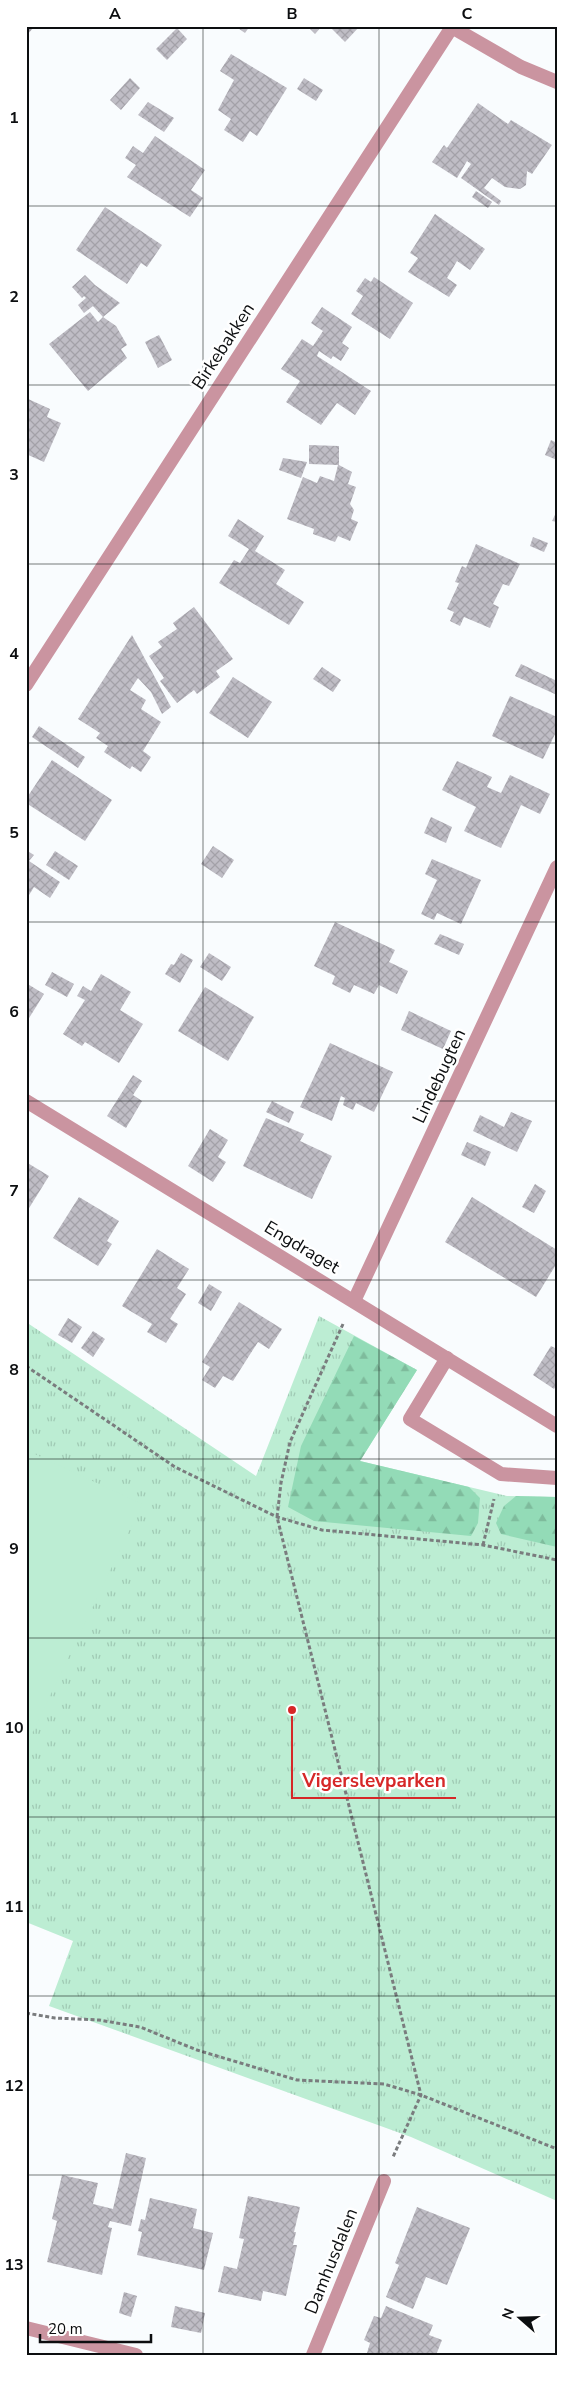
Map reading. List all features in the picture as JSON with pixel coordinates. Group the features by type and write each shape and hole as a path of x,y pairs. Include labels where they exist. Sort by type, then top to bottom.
{"street":[{"path":"451,27 521,67 557,82"},
{"name":"Birkebakken","path":"26,685 451,27"},
{"name":"Lindebugten","path":"354,1301 557,867"},
{"name":"Engdraget","path":"26,1101 557,1426"},
{"path":"447,1358 410,1419 501,1474 557,1478"},
{"name":"Damhusdalen","path":"312,2355 384,2180"},
{"path":"26,2328 136,2355"}],"path":[{"path":"354,1301 304,1407 290,1442 281,1484 277,1517 421,2095 384,2180"},
{"path":"26,1366 175,1467 277,1517 322,1530 483,1545 557,1560"},
{"path":"483,1545 501,1474"},
{"path":"26,2013 55,2018 99,2020 140,2027 197,2050 297,2080 384,2084 421,2095 557,2149"}],"green space":[{"path":"319,1316 417,1370 360,1461 507,1496 557,1497 557,2201 411,2137 49,2006 73,1941 26,1922 26,1322 256,1476"},
{"path":"354,1336 417,1370 360,1461 469,1487 480,1498 478,1523 471,1536 314,1521 288,1507 301,1446"},
{"path":"26,1450 142,1504 26,1746"},
{"path":"516,1496 557,1497 557,1547 501,1534 496,1523 504,1506"}],"building":[{"path":"26,26 35,26 26,36"},
{"path":"235,26 250,26 245,33"},
{"path":"307,26 322,26 315,34"},
{"path":"329,26 360,26 345,42"},
{"path":"177,28 187,39 167,60 156,49"},
{"path":"231,54 287,88 257,136 250,131 243,142 224,130 231,119 218,110 234,80 220,71"},
{"path":"130,78 140,88 121,110 110,100"},
{"path":"304,78 323,90 316,101 297,89"},
{"path":"148,102 174,118 164,132 138,115"},
{"path":"478,103 508,124 511,120 552,145 532,174 527,171 526,185 520,189 505,187 492,178 484,188 501,201 499,205 461,178 471,164 467,161 457,178 432,162 444,145 447,148"},
{"path":"155,136 205,170 191,190 203,198 190,217 127,177 136,165 125,158 133,146 143,153"},
{"path":"476,191 492,202 488,208 472,197"},
{"path":"105,207 162,245 147,267 141,263 127,284 76,250"},
{"path":"435,214 485,249 470,270 457,261 447,278 457,285 449,297 408,272 418,258 410,253"},
{"path":"85,275 95,285 120,303 103,317 93,306 84,313 78,305 86,298 84,296 82,298 72,287"},
{"path":"374,277 413,303 390,339 351,314 363,296 356,291 365,278 371,282"},
{"path":"322,307 352,327 342,343 349,348 341,361 333,356 331,359 319,351 317,356 371,391 355,415 337,403 321,425 286,402 300,381 281,369 302,339 313,346 323,331 311,323"},
{"path":"90,312 98,322 103,317 116,326 127,345 121,349 127,358 88,391 49,344"},
{"path":"159,335 172,360 158,368 145,342"},
{"path":"26,398 50,409 47,417 61,423 44,462 26,454"},
{"path":"551,440 557,443 557,460 545,455"},
{"path":"309,445 339,446 339,465 352,472 348,484 356,487 350,504 354,510 351,519 358,522 350,541 338,536 335,542 313,534 314,529 287,519 303,477 317,483 320,476 334,481 338,465 309,464"},
{"path":"283,458 307,462 301,478 279,470"},
{"path":"557,511 557,522 552,521"},
{"path":"238,519 264,536 255,551 285,570 276,584 304,602 289,625 219,583 234,560 240,563 249,549 228,536"},
{"path":"533,537 548,543 544,552 530,546"},
{"path":"476,544 520,564 509,586 503,584 493,604 499,607 490,628 464,617 460,626 450,621 454,612 447,609 459,583 455,582 462,566 466,568"},
{"path":"194,607 233,659 216,671 220,677 197,694 194,690 177,703 160,681 164,678 149,656 162,647 158,642 177,629 173,623"},
{"path":"132,635 171,707 162,714 151,692 138,678 130,690 146,700 141,709 161,722 143,751 151,757 141,772 132,766 130,769 104,752 108,746 96,738 100,733 78,719"},
{"path":"521,664 557,681 557,695 515,676"},
{"path":"322,667 341,680 333,692 313,679"},
{"path":"233,677 272,702 248,738 209,713"},
{"path":"510,696 557,717 557,730 543,759 492,736"},
{"path":"39,726 85,757 78,768 32,737"},
{"path":"52,760 112,800 85,841 26,803 26,799"},
{"path":"457,761 492,777 487,787 501,793 510,775 550,794 540,814 521,805 501,848 464,831 476,807 442,790"},
{"path":"431,817 452,827 446,843 424,833"},
{"path":"213,846 234,860 222,878 201,864"},
{"path":"26,850 34,855 29,861 60,882 50,898 34,887 26,900"},
{"path":"55,851 78,866 69,880 46,865"},
{"path":"432,859 481,880 461,924 437,913 434,920 421,914 437,880 425,874"},
{"path":"335,922 395,950 389,962 408,971 397,994 379,985 374,994 354,985 350,993 332,984 335,976 314,966"},
{"path":"440,934 464,944 459,955 434,944"},
{"path":"181,953 193,960 180,983 165,974 171,964 174,965"},
{"path":"209,953 231,967 222,981 200,967"},
{"path":"52,972 74,984 67,997 45,985"},
{"path":"101,974 131,992 120,1010 143,1024 119,1063 85,1042 82,1046 63,1034 85,1000 77,996 83,986 91,991"},
{"path":"26,983 44,994 26,1023"},
{"path":"205,987 254,1017 228,1061 178,1031"},
{"path":"409,1011 451,1031 443,1049 401,1030"},
{"path":"330,1043 393,1072 374,1112 356,1103 353,1110 343,1105 345,1098 341,1096 332,1121 300,1107"},
{"path":"133,1075 142,1081 133,1095 142,1101 126,1128 107,1116"},
{"path":"272,1101 294,1112 289,1123 266,1112"},
{"path":"511,1112 532,1121 517,1152 473,1131 480,1115 504,1127"},
{"path":"266,1118 304,1134 300,1141 332,1156 312,1199 243,1166"},
{"path":"210,1129 228,1140 218,1157 226,1162 213,1182 188,1166"},
{"path":"467,1142 491,1152 485,1166 461,1155"},
{"path":"26,1162 49,1176 26,1213"},
{"path":"535,1184 546,1191 534,1213 522,1207"},
{"path":"79,1197 119,1221 107,1241 112,1244 98,1266 53,1238"},
{"path":"472,1197 557,1250 557,1263 536,1297 445,1242"},
{"path":"157,1249 189,1269 177,1288 186,1294 170,1319 178,1324 166,1343 147,1332 152,1324 122,1306"},
{"path":"209,1284 222,1292 211,1311 198,1303"},
{"path":"239,1302 282,1329 269,1349 258,1342 233,1381 223,1376 215,1388 202,1380 210,1367 202,1362"},
{"path":"68,1318 82,1327 72,1343 58,1335"},
{"path":"93,1331 105,1339 93,1357 81,1348"},
{"path":"551,1346 557,1349 557,1385 554,1389 533,1375"},
{"path":"126,2153 146,2158 131,2226 110,2221 108,2227 112,2228 102,2275 47,2262 57,2221 52,2219 62,2175 98,2183 93,2204 113,2209"},
{"path":"248,2196 300,2207 294,2232 296,2232 293,2245 297,2245 286,2296 263,2291 261,2301 218,2292 224,2266 237,2269 244,2239 239,2238"},
{"path":"150,2198 197,2209 193,2228 213,2233 204,2270 137,2255 142,2232 138,2231 141,2219 145,2220"},
{"path":"417,2207 470,2228 447,2285 426,2277 413,2309 386,2297 399,2265 395,2263"},
{"path":"124,2292 137,2296 131,2317 119,2313"},
{"path":"175,2306 205,2313 201,2333 171,2327"},
{"path":"386,2306 433,2325 429,2335 442,2340 436,2355 367,2353 370,2343 364,2340 374,2316 381,2318"}],"place":[{"name":"Vigerslevparken","path":"292,1710"}]}
